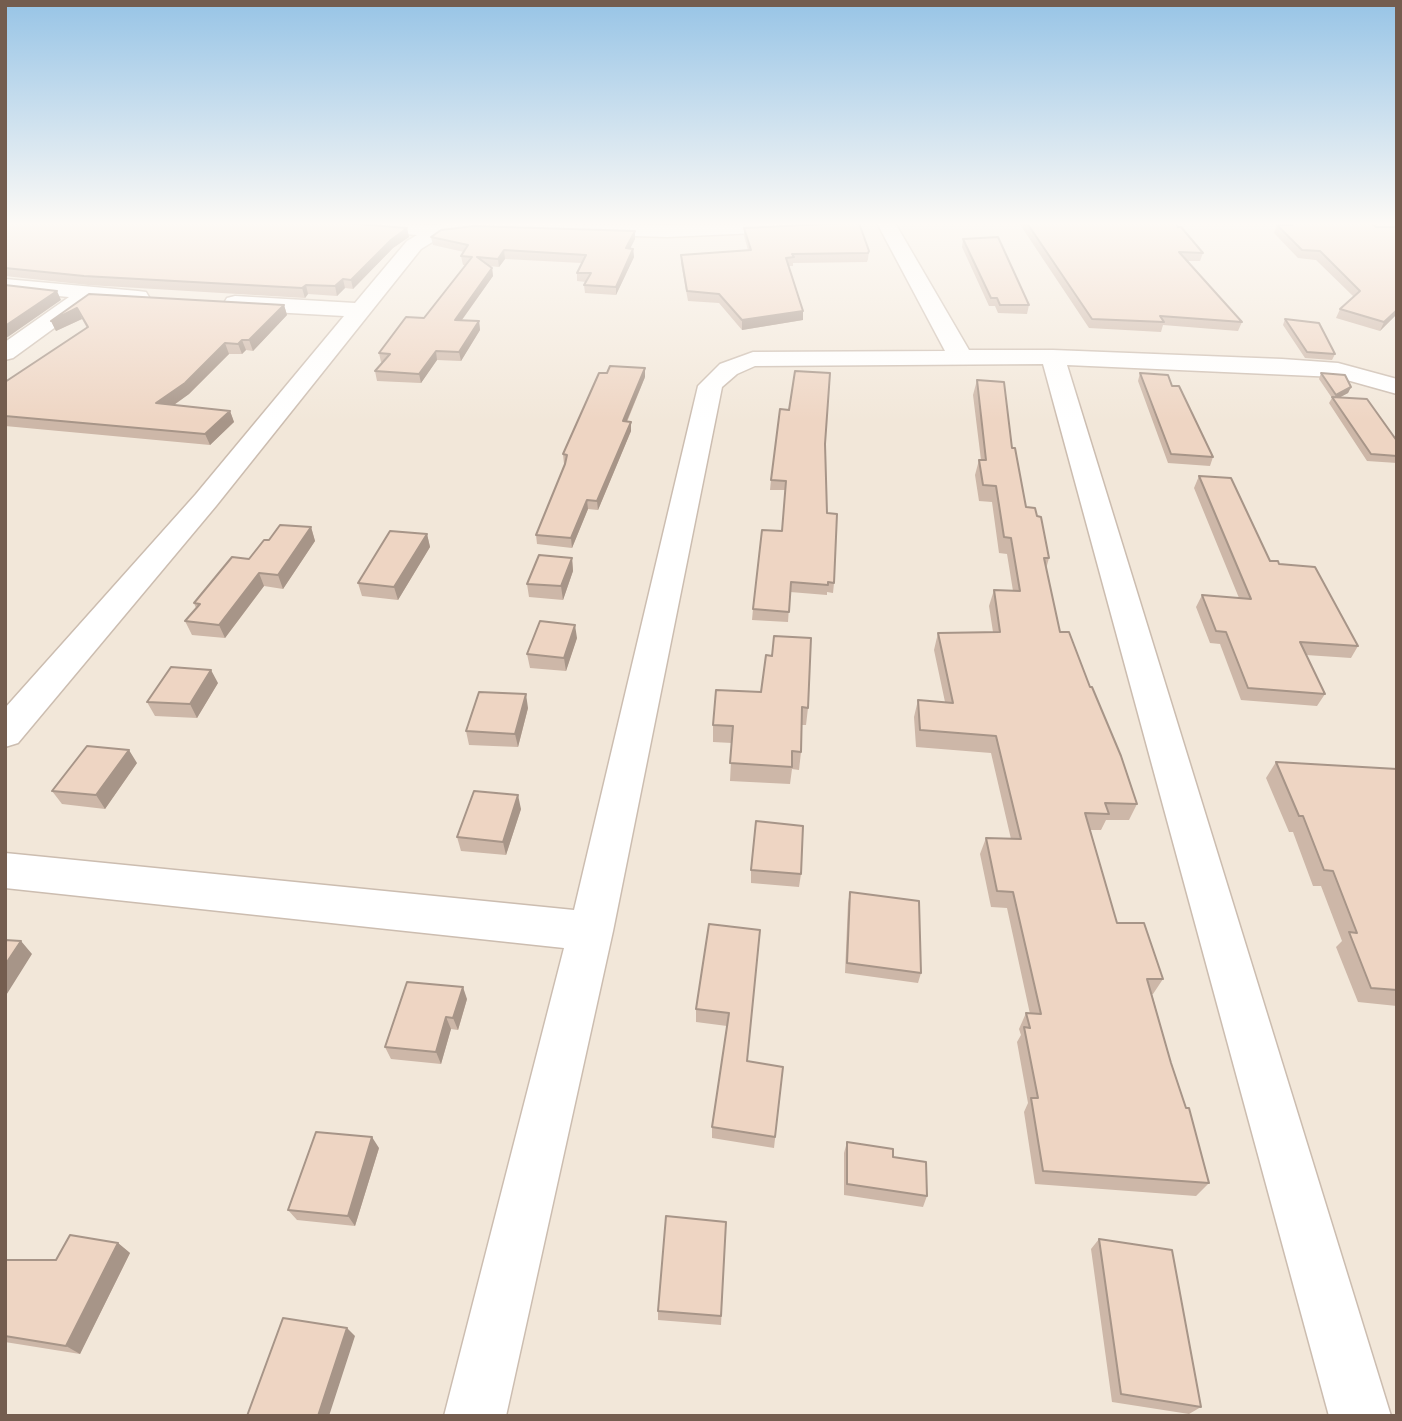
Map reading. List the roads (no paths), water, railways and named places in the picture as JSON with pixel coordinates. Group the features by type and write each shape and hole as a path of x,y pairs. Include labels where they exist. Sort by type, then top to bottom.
{"street":[{"path":"45,289 156,298"},
{"path":"5,733 206,500 377,289"},
{"path":"923,289 961,358"},
{"path":"5,353 88,294"},
{"path":"210,301 359,310"},
{"path":"1053,357 1293,1175 1360,1416"},
{"path":"475,1416 591,931 710,386 729,366 753,359 1053,357 1338,370 1397,387"},
{"path":"5,870 591,931"}]}
